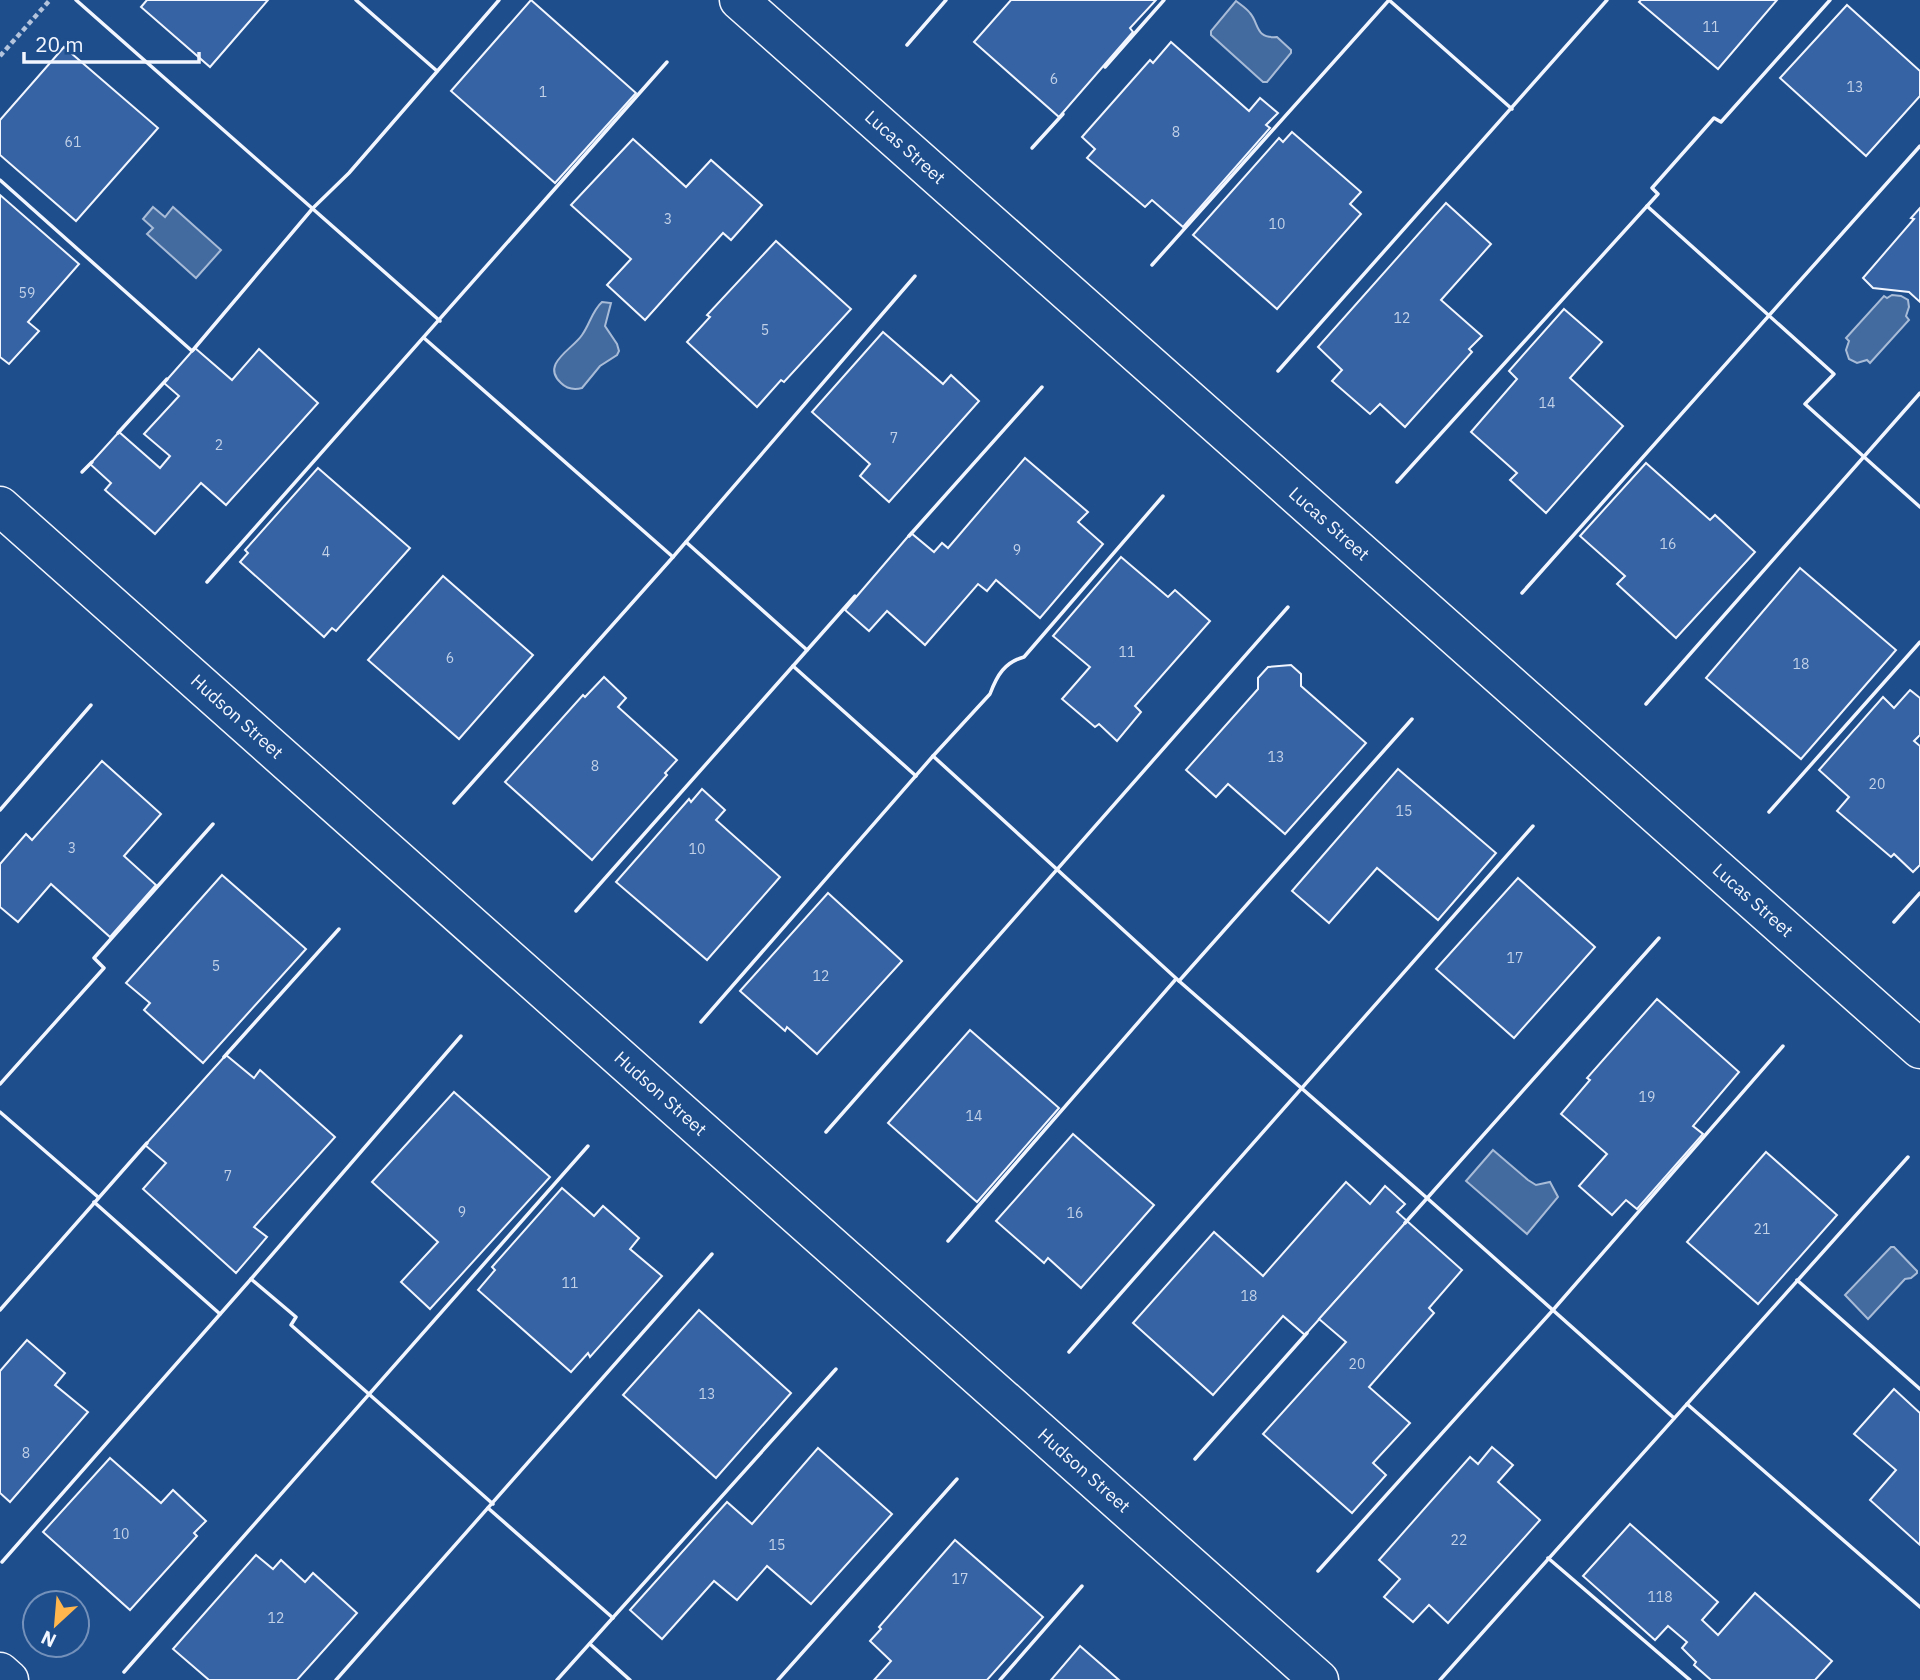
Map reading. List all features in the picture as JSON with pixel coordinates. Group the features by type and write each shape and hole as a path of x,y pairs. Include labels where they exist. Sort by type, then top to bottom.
{"street":[{"name":"Lucas Street","path":"739,0 1920,1049"},
{"name":"Hudson Street","path":"0,506 1319,1680"},
{"path":"0,1672 9,1680"}],"path":[{"path":"0,56 50,0"}],"water":[{"path":"1236,1 1250,13 1261,33 1277,37 1291,50 1267,82 1263,82 1211,35 1211,31"},
{"path":"153,207 165,217 173,207 221,250 196,278 147,234 153,228 143,219"},
{"path":"1892,295 1908,300 1906,316 1909,320 1870,363 1867,360 1857,363 1849,359 1846,350 1849,341 1846,338 1884,296 1887,298"},
{"path":"602,302 611,303 605,326 619,351 600,366 582,388 568,388 556,376 556,363 582,335"},
{"path":"1493,1150 1536,1185 1550,1182 1558,1197 1527,1234 1466,1181"},
{"path":"1894,1247 1917,1273 1905,1279 1868,1319 1845,1295"}],"building":[{"path":"147,0 268,0 210,67 141,7"},
{"path":"531,0 636,93 555,183 451,91"},
{"path":"1011,0 1156,0 1130,28 1133,32 1059,117 974,42"},
{"path":"1777,0 1718,69 1639,2"},
{"path":"1847,5 1920,71 1920,96 1866,156 1780,78"},
{"path":"1171,42 1249,111 1260,98 1278,113 1266,125 1270,128 1183,227 1152,200 1145,207 1087,158 1095,149 1082,137 1150,60 1153,63"},
{"path":"64,47 158,128 76,221 0,155 0,120"},
{"path":"1292,132 1361,192 1350,204 1361,214 1277,309 1193,235 1279,138 1283,142"},
{"path":"633,139 686,187 711,160 762,205 731,240 723,233 645,320 607,285 631,259 571,205"},
{"path":"0,195 79,264 28,322 39,331 9,364 0,357"},
{"path":"1446,203 1491,244 1441,300 1482,336 1469,349 1472,352 1405,427 1380,404 1370,414 1332,381 1342,370 1318,347"},
{"path":"1920,208 1920,302 1909,292 1873,288 1863,278 1914,219 1911,218"},
{"path":"776,241 851,309 784,382 781,380 757,407 687,342 710,317 707,315"},
{"path":"1564,309 1602,342 1570,378 1623,426 1546,513 1510,480 1517,473 1471,432 1517,379 1509,371"},
{"path":"883,332 943,384 951,375 979,401 889,502 860,476 870,464 812,412"},
{"path":"195,348 232,380 259,349 318,403 226,505 201,483 155,534 105,490 111,483 90,464 119,432 160,468 170,456 144,434 179,396 164,383"},
{"path":"1025,458 1088,512 1078,522 1103,544 1040,618 996,580 987,591 978,584 925,645 887,611 869,631 845,610 911,533 934,552 942,543 948,548"},
{"path":"1646,463 1710,520 1715,515 1755,552 1676,638 1617,584 1625,576 1580,536"},
{"path":"318,468 410,548 336,631 332,628 324,637 240,562 248,553 245,550"},
{"path":"1121,557 1168,597 1175,590 1210,621 1135,706 1141,712 1117,741 1099,724 1095,727 1062,699 1090,667 1053,636"},
{"path":"1800,568 1896,650 1801,759 1706,678"},
{"path":"443,576 533,655 459,739 368,660"},
{"path":"1291,665 1301,674 1301,686 1366,743 1285,834 1228,784 1216,797 1186,770 1258,689 1258,678 1268,667"},
{"path":"604,677 626,698 618,707 677,760 592,860 505,782 583,695 585,697"},
{"path":"1910,690 1920,698 1920,735 1914,741 1920,746 1920,865 1913,872 1894,854 1891,857 1837,811 1849,797 1819,770 1883,697 1894,708"},
{"path":"102,761 161,814 124,856 156,885 110,937 51,884 18,922 0,907 0,864 26,834 32,840"},
{"path":"1398,769 1496,853 1438,920 1377,868 1329,923 1292,891"},
{"path":"702,789 725,810 716,820 780,877 707,960 616,882 689,799 691,802"},
{"path":"222,875 306,949 203,1063 144,1010 150,1003 126,983"},
{"path":"1518,878 1595,947 1514,1038 1436,969"},
{"path":"828,893 902,961 817,1054 787,1027 785,1031 740,991"},
{"path":"1657,999 1739,1072 1693,1126 1703,1134 1637,1209 1626,1200 1612,1215 1579,1186 1607,1154 1561,1114 1590,1080 1587,1078"},
{"path":"970,1030 1059,1108 977,1202 888,1123"},
{"path":"226,1055 254,1078 260,1070 335,1137 254,1227 267,1237 236,1273 143,1189 166,1163 145,1145"},
{"path":"454,1092 550,1177 430,1309 401,1282 438,1242 372,1182"},
{"path":"1073,1134 1154,1205 1081,1288 1048,1258 1044,1263 996,1221"},
{"path":"1766,1152 1837,1215 1758,1304 1687,1242"},
{"path":"1346,1182 1370,1204 1385,1186 1405,1204 1397,1212 1407,1221 1305,1335 1283,1316 1213,1395 1133,1323 1214,1232 1263,1276"},
{"path":"562,1188 594,1216 603,1206 639,1238 630,1249 662,1276 590,1357 588,1353 571,1372 478,1290 495,1270 492,1267"},
{"path":"1407,1221 1462,1270 1429,1308 1434,1313 1369,1387 1410,1423 1373,1463 1386,1475 1352,1513 1263,1434 1346,1342 1319,1319"},
{"path":"699,1310 791,1393 716,1478 623,1395"},
{"path":"27,1340 65,1373 55,1385 88,1412 10,1502 0,1493 0,1371"},
{"path":"1894,1389 1920,1413 1920,1545 1870,1500 1896,1470 1854,1434"},
{"path":"1492,1447 1513,1465 1498,1482 1540,1520 1448,1623 1429,1605 1413,1622 1384,1597 1400,1579 1379,1560 1470,1457 1478,1464"},
{"path":"818,1448 892,1514 811,1604 767,1566 737,1600 714,1581 662,1639 630,1610 727,1502 752,1524"},
{"path":"110,1458 161,1503 173,1490 206,1521 194,1533 197,1536 130,1610 43,1532"},
{"path":"1630,1524 1718,1602 1702,1620 1718,1635 1755,1593 1832,1661 1815,1680 1711,1680 1694,1665 1696,1662 1682,1648 1687,1642 1668,1626 1655,1640 1583,1576"},
{"path":"955,1540 1043,1617 987,1680 874,1680 891,1661 870,1641 881,1629 879,1627"},
{"path":"256,1555 273,1569 281,1560 305,1582 313,1573 357,1613 297,1680 209,1680 173,1649"},
{"path":"1080,1646 1119,1680 1051,1680"}],"wall":[{"path":"76,0 440,321"},
{"path":"356,0 437,71"},
{"path":"193,350 313,208 349,173 499,0"},
{"path":"907,45 946,0"},
{"path":"1105,67 1164,0"},
{"path":"1389,0 1512,109"},
{"path":"1152,265 1389,0"},
{"path":"1278,371 1607,0"},
{"path":"1397,482 1658,194 1652,188 1714,118 1721,122 1830,0"},
{"path":"207,582 667,62"},
{"path":"1032,148 1063,114"},
{"path":"1522,593 1920,146"},
{"path":"0,180 192,351"},
{"path":"1647,206 1834,374 1805,404 1920,507"},
{"path":"454,803 673,557 915,276"},
{"path":"424,338 673,557"},
{"path":"118,433 167,379"},
{"path":"909,536 1042,387"},
{"path":"1646,704 1920,393"},
{"path":"82,472 92,462"},
{"path":"701,1022 990,694 1002,670 1024,657 1163,496"},
{"path":"686,542 807,650"},
{"path":"576,911 855,596"},
{"path":"826,1132 1288,607"},
{"path":"1769,812 1920,642"},
{"path":"793,666 916,776"},
{"path":"0,810 91,705"},
{"path":"1179,981 1412,719"},
{"path":"933,756 1179,981 1674,1418"},
{"path":"0,1084 104,968 94,958 213,824"},
{"path":"1069,1352 1533,826"},
{"path":"1894,922 1920,893"},
{"path":"224,1057 339,929"},
{"path":"1405,1223 1659,938"},
{"path":"948,1241 1176,979"},
{"path":"2,1562 461,1036"},
{"path":"1318,1571 1553,1310 1783,1046"},
{"path":"0,1112 98,1197"},
{"path":"0,1310 147,1143"},
{"path":"124,1672 588,1146"},
{"path":"1440,1680 1908,1157"},
{"path":"94,1202 220,1314"},
{"path":"336,1680 712,1254"},
{"path":"251,1279 296,1317 291,1325 493,1504"},
{"path":"1797,1280 1920,1389"},
{"path":"1195,1459 1307,1333"},
{"path":"557,1680 836,1369"},
{"path":"1687,1404 1920,1607"},
{"path":"778,1680 957,1479"},
{"path":"488,1508 613,1618"},
{"path":"1548,1558 1690,1680"},
{"path":"1000,1680 1082,1586"},
{"path":"590,1644 630,1680"}]}
